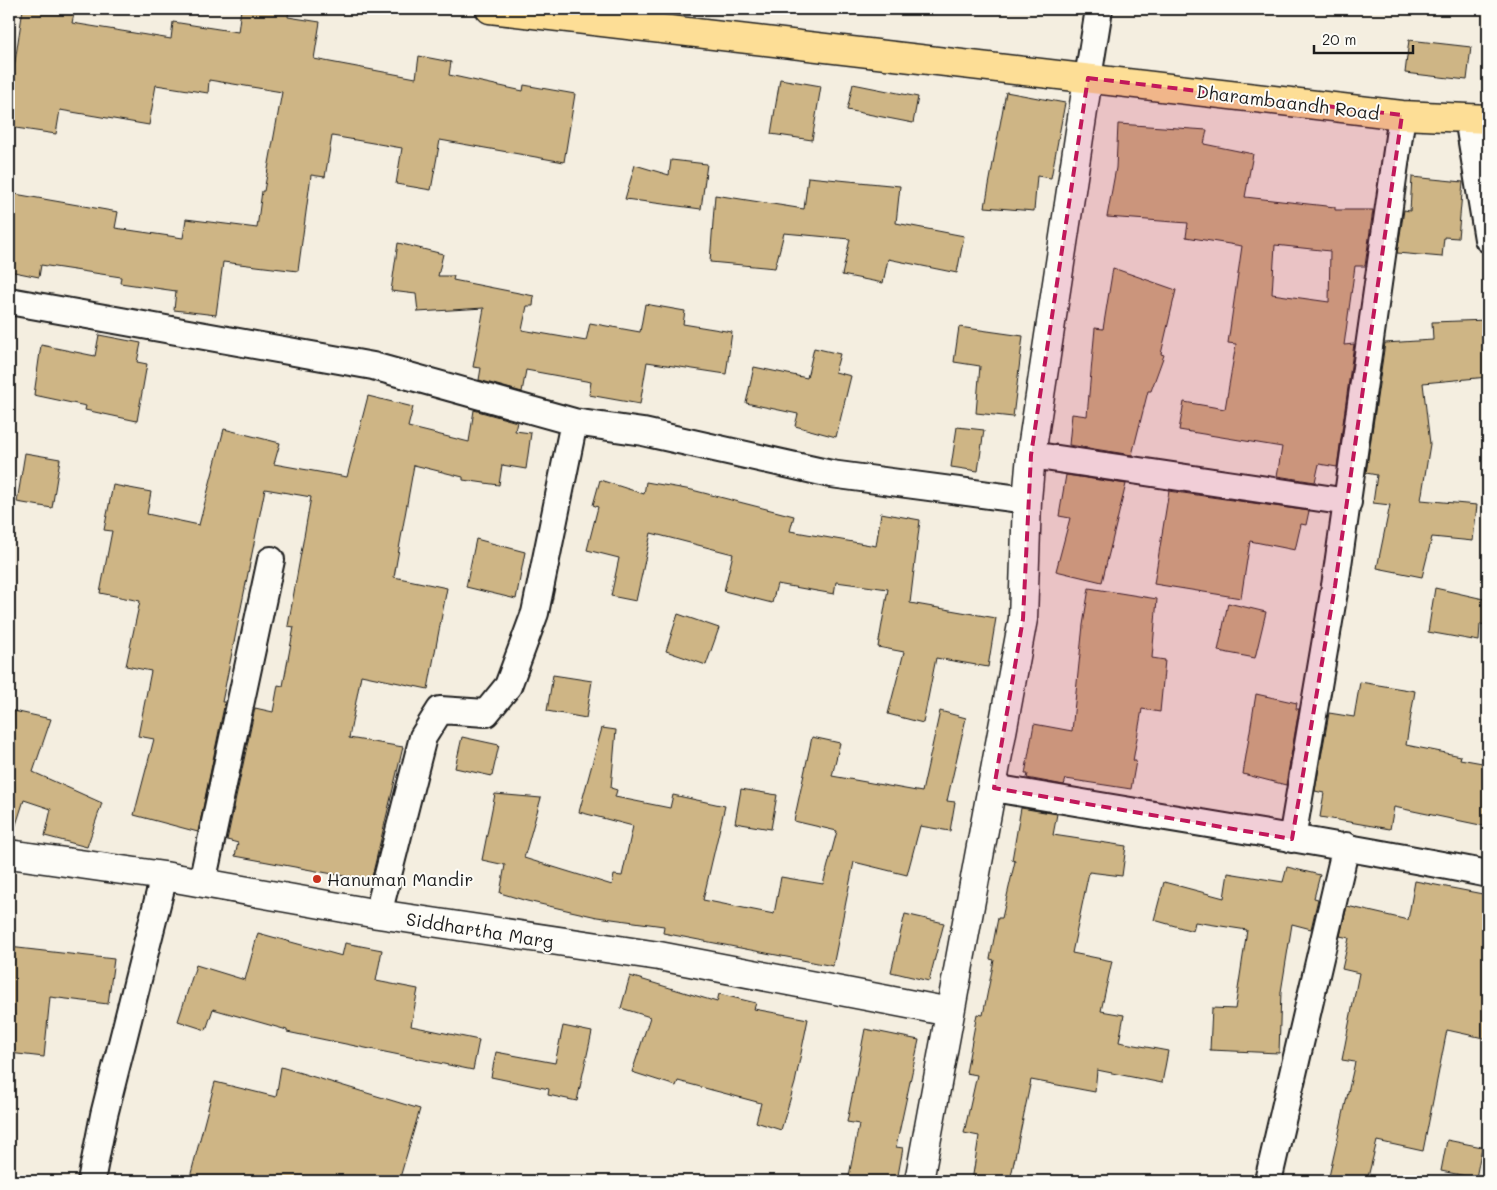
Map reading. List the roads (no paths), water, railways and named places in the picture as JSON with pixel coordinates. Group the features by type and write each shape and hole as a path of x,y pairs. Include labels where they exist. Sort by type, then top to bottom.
{"main road":[{"name":"Dharambaandh Road","path":"490,9 1402,115 1478,119"}],"street":[{"path":"919,1181 994,788 1024,619 1027,500 1031,455 1099,9"},
{"path":"1292,839 1348,502 1402,115"},
{"path":"1478,119 1488,239"},
{"path":"9,301 373,366 574,422 643,432 831,474 1027,500"},
{"path":"378,914 423,737 440,710 486,713 508,686 536,614 574,422"},
{"path":"1031,455 1348,502"},
{"path":"202,883 271,560"},
{"path":"994,788 1292,839 1346,846 1488,874"},
{"path":"1268,1181 1346,846"},
{"name":"Siddhartha Marg","path":"9,854 164,876 378,914 659,956 950,1012"},
{"path":"91,1181 104,1115 164,876"}],"place":[{"name":"Hanuman Mandir","path":"317,879"}]}
